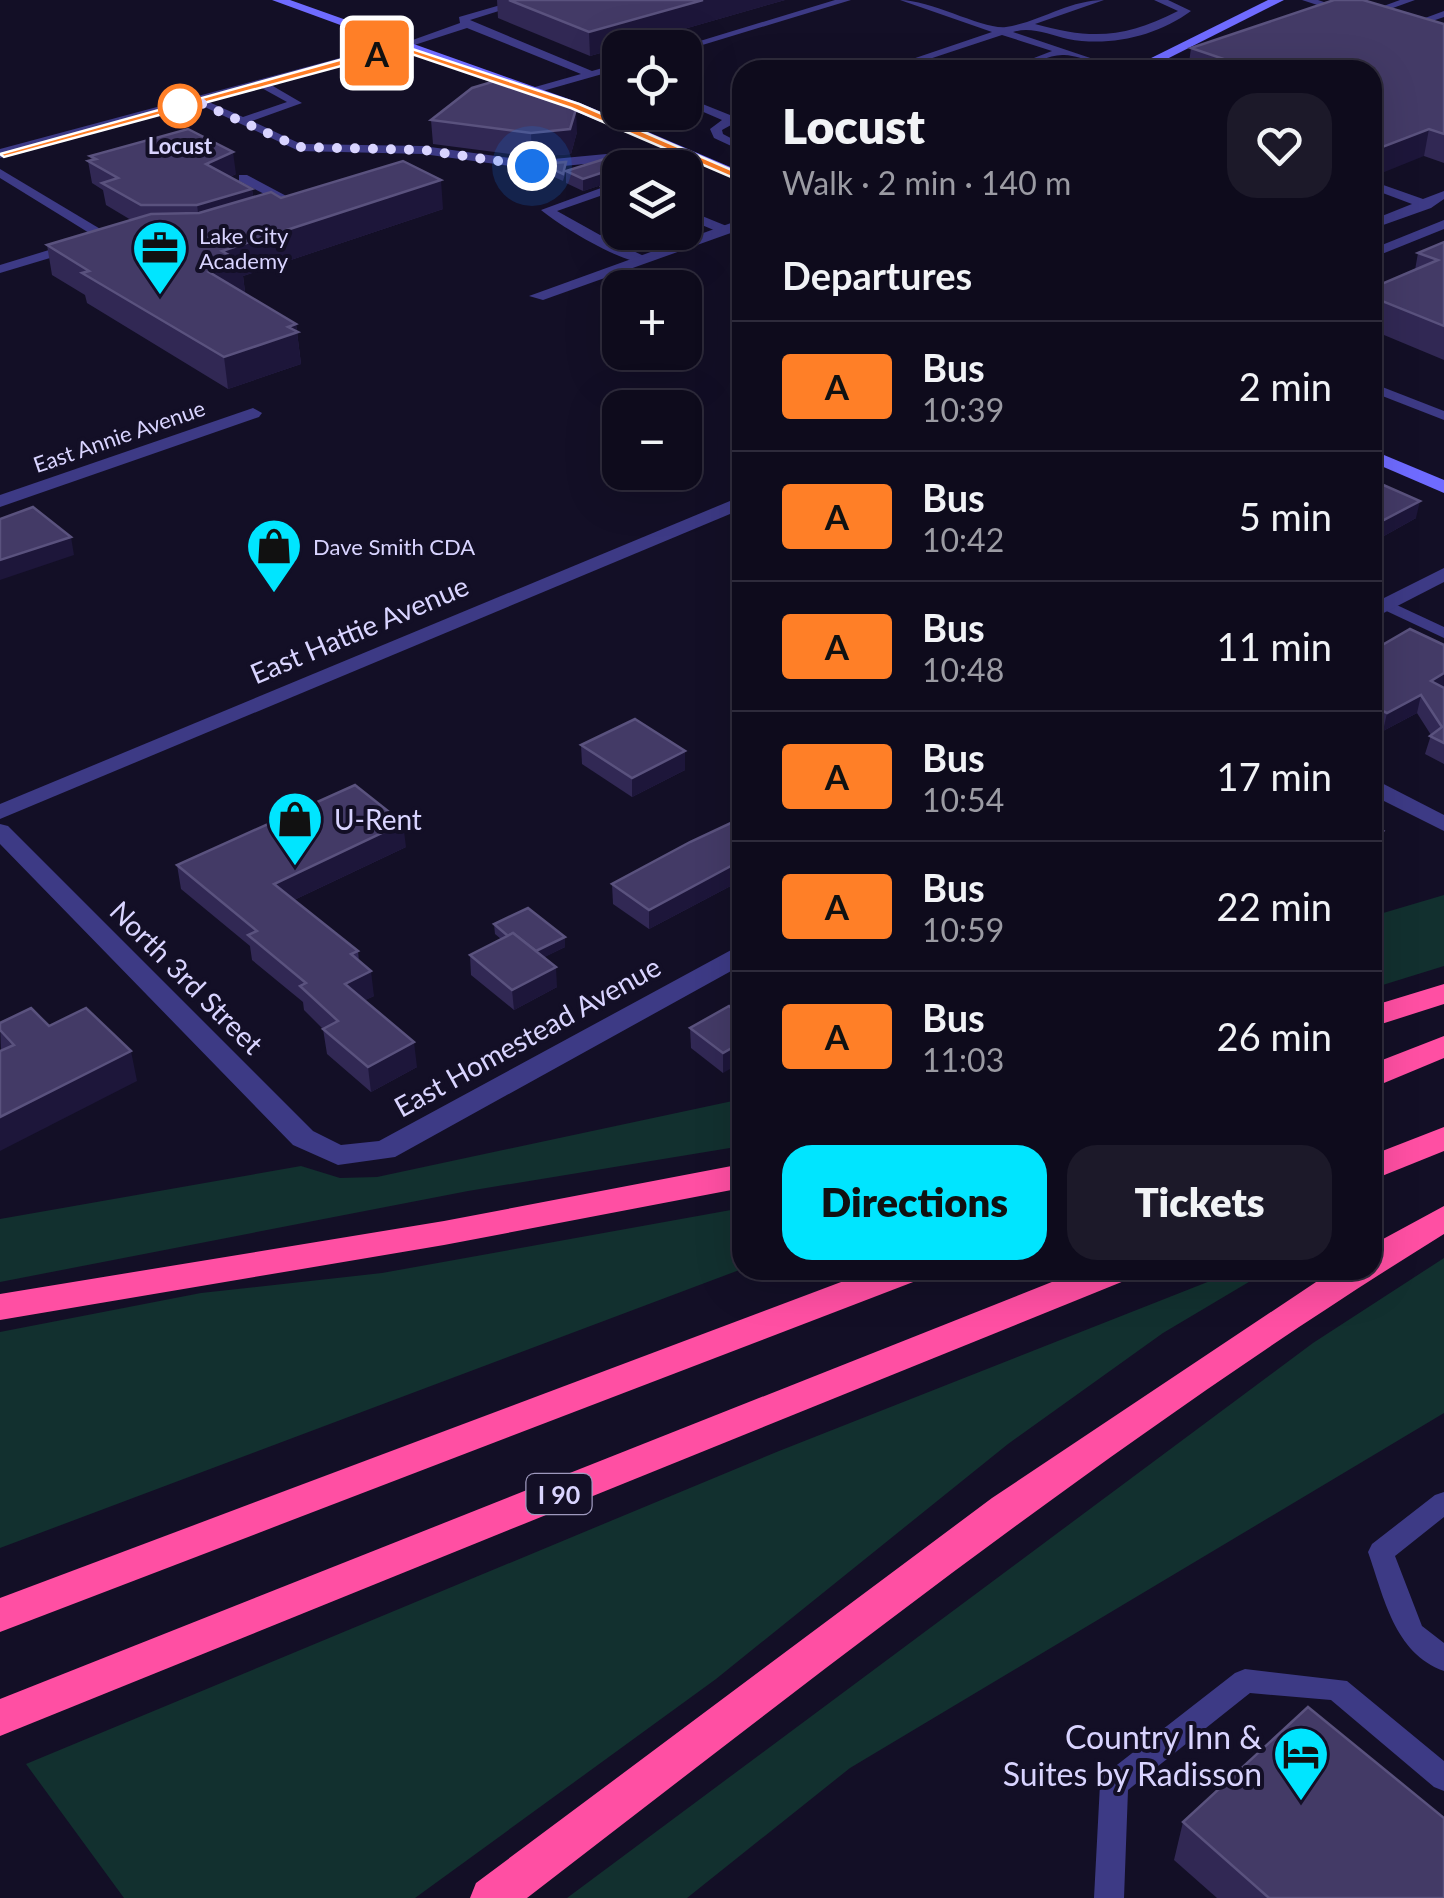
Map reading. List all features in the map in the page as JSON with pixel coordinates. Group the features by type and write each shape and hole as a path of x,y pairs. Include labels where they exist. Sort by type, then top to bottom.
{"highway":[{"path":"1382,1014 1444,994"},
{"path":"1382,1073 1444,1046"},
{"path":"1382,1164 1444,1138"},
{"path":"0,1307 444,1233 732,1178"},
{"path":"1382,1256 1444,1218"},
{"path":"0,1614 883,1280"},
{"name":"I 90","path":"0,1718 1092,1280"},
{"path":"492,1898 990,1520 1206,1370 1345,1280"}],"main road":[{"path":"278,0 532,91 678,150"},
{"path":"1155,60 1278,0"},
{"path":"702,160 732,173"},
{"path":"1382,460 1444,487"}],"street":[{"path":"0,154 401,46"},
{"path":"538,296 732,228"},
{"name":"East Annie Avenue","path":"0,501 252,413"},
{"name":"East Hattie Avenue","path":"0,812 732,506"},
{"path":"1382,607 1444,574"},
{"path":"1382,790 1444,824"},
{"name":"North 3rd Street","path":"0,830 303,1138 338,1155"},
{"name":"East Homestead Avenue","path":"338,1155 386,1150 732,961"}],"lane":[{"path":"529,0 463,19 467,24 591,74"},
{"path":"702,42 846,0"},
{"path":"905,0 1088,60"},
{"path":"919,60 1100,0"},
{"path":"1026,25 1097,42 1186,9 1159,0"},
{"path":"1307,0 1430,36"},
{"path":"1337,8 1358,0"},
{"path":"1362,16 1410,0"},
{"path":"1402,28 1444,14"},
{"path":"401,46 467,24"},
{"path":"1037,60 1061,52"},
{"path":"532,91 602,72"},
{"path":"242,121 296,104 262,84"},
{"path":"198,102 299,147 423,150 532,166 602,159"},
{"path":"702,106 732,116"},
{"path":"732,119 716,129 718,136 732,143"},
{"path":"0,173 7,182 102,236"},
{"path":"243,178 288,202 275,213"},
{"path":"1382,189 1444,210"},
{"path":"602,191 548,210 641,260"},
{"path":"1382,221 1444,195"},
{"path":"702,220 725,230"},
{"path":"1382,250 1444,224"},
{"path":"0,269 102,236 119,236"},
{"path":"598,240 602,239"},
{"path":"1382,391 1444,416"},
{"path":"1382,401 1394,396"},
{"path":"1382,610 1444,634"},
{"path":"1444,1502 1380,1552 1410,1634 1444,1659"},
{"path":"1110,1898 1114,1784 1245,1681 1336,1688 1444,1778"}],"green space":[{"path":"1444,895 1444,966 1382,985 1382,913"},
{"path":"732,1101 732,1148 468,1191 0,1282 0,1219 301,1166 340,1178 377,1177"},
{"path":"732,1210 732,1273 0,1548 0,1332 201,1293 382,1273"},
{"path":"1444,1258 1444,1413 850,1768 687,1898 567,1898 1313,1343"},
{"path":"1213,1280 1252,1280 1163,1333 1008,1444 716,1679 415,1898 124,1898 26,1764 779,1451"}],"building":[{"path":"509,0 703,0 589,32"},
{"path":"1334,0 1363,0 1444,24 1444,134 1429,129 1382,147 1382,60 1226,60 1191,48"},
{"path":"495,81 576,109 570,129 531,133 431,120 472,88"},
{"path":"188,129 233,152 206,164 252,189 197,205 141,205 102,183 118,178 88,161 96,159 90,156"},
{"path":"602,160 602,173 583,179 566,171"},
{"path":"403,161 441,180 222,251 241,262 209,272 296,324 288,327 298,332 224,357 82,273 89,271 47,245 151,214 199,213 271,192 281,198"},
{"path":"566,162 563,174 542,164"},
{"path":"1444,242 1444,326 1382,301 1382,284 1438,260 1418,253"},
{"path":"1382,484 1420,501 1382,521"},
{"path":"33,507 71,537 0,560 0,519"},
{"path":"1410,629 1444,645 1444,673 1431,681 1444,688 1444,743 1430,736 1442,727 1421,695 1387,713 1382,711 1382,645"},
{"path":"635,719 685,751 632,778 581,745"},
{"path":"355,785 403,823 274,884 358,951 351,954 371,971 345,984 414,1042 368,1067 323,1029 338,1021 300,986 306,983 248,935 257,931 177,865"},
{"path":"732,822 732,865 649,910 612,884"},
{"path":"528,908 565,937 536,951 494,924"},
{"path":"513,933 556,967 512,990 470,955"},
{"path":"729,1006 732,1048 723,1053 690,1028"},
{"path":"31,1008 49,1026 86,1008 131,1051 0,1117 0,1051 14,1045 0,1030 0,1023"},
{"name":"Country Inn & Suites by Radisson","path":"1308,1707 1444,1818 1444,1898 1269,1898 1183,1822"}],"bus line":[{"name":"A","path":"0,154 401,46 575,106 732,173"}],"place":[{"name":"Locust","path":"180,106"},
{"name":"Lake City Academy","path":"160,297"},
{"name":"Dave Smith CDA","path":"274,595"},
{"name":"U-Rent","path":"295,868"},
{"name":"Country Inn & Suites by Radisson","path":"1301,1803"}],"route":[{"path":"180,106 165,110 198,102 299,147 336,151 423,150 532,166"}]}
